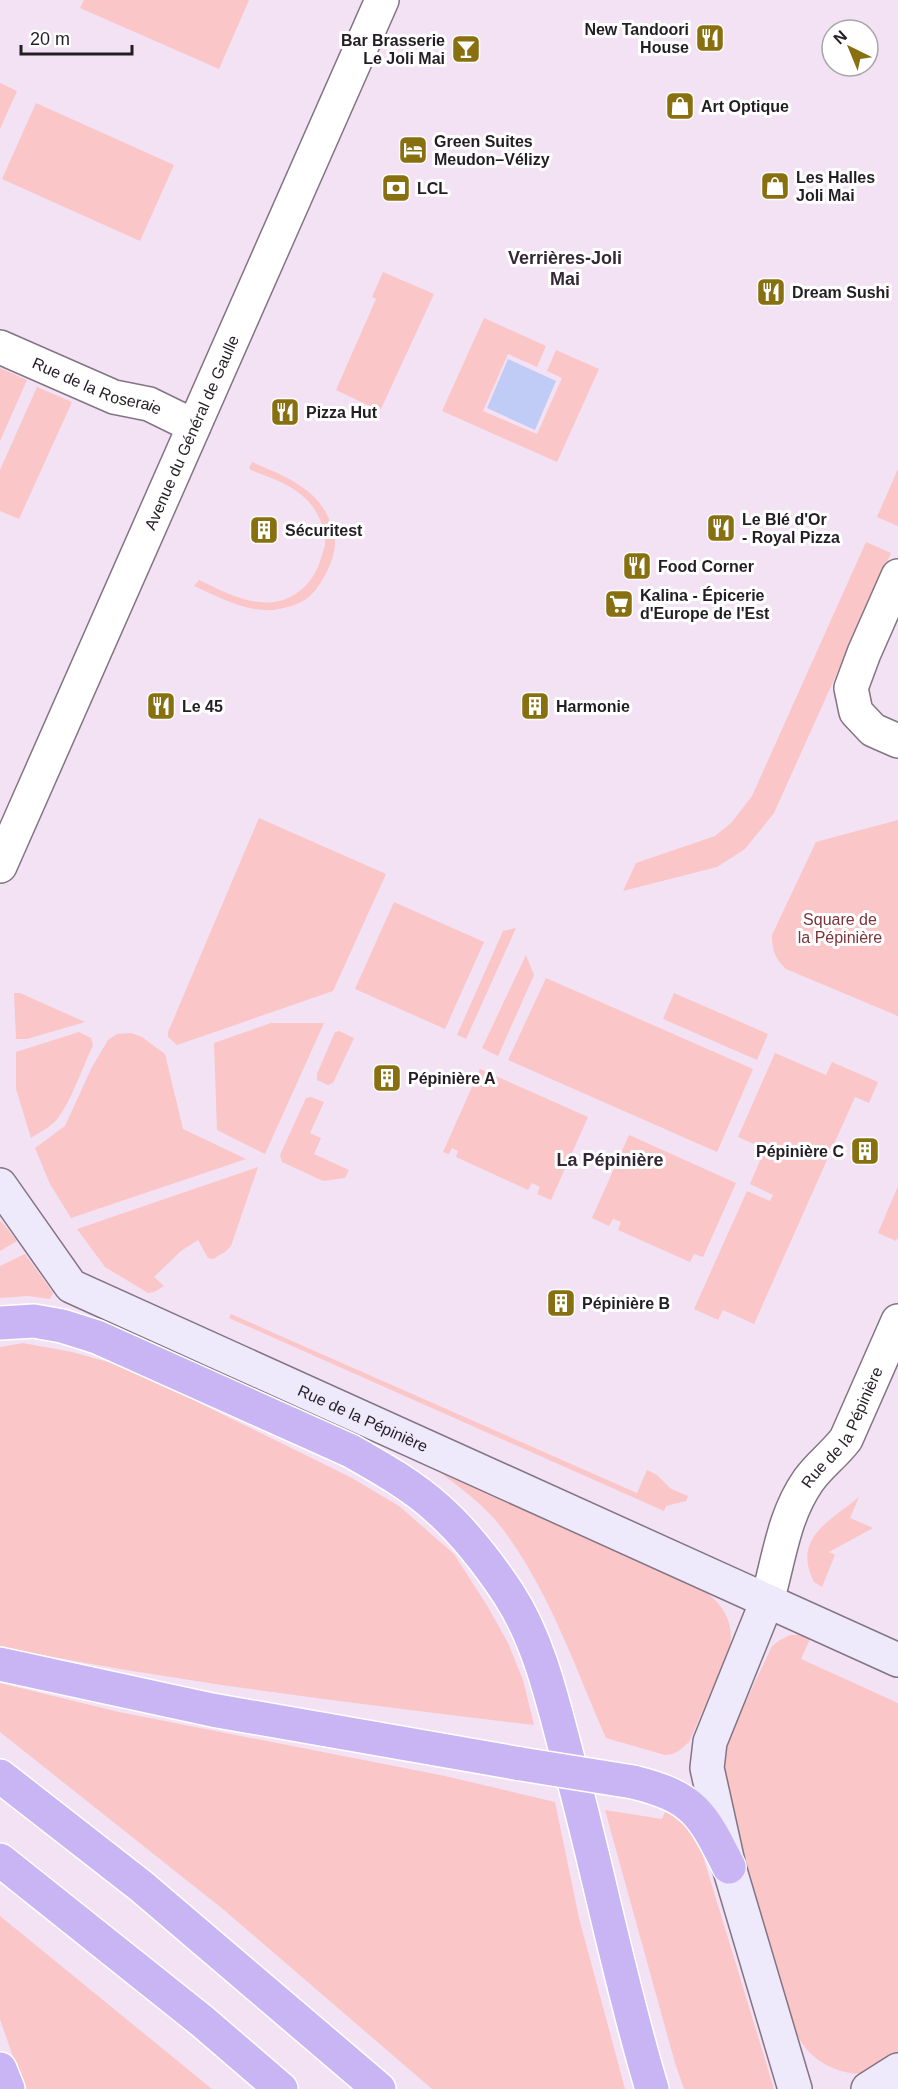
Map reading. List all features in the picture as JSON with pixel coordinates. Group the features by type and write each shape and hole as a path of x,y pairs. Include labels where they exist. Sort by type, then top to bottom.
{"highway":[{"path":"0,1323 34,1322 62,1326 97,1337 351,1451 384,1470 437,1508 473,1546 509,1594 527,1628 550,1692 590,1838 638,2041 652,2089"},
{"path":"0,1664 212,1710 633,1782 668,1792 687,1803 705,1821 729,1867"},
{"path":"0,1776 150,1894 379,2089"},
{"path":"0,1860 202,2021 281,2089"},
{"path":"0,2069 8,2089"}],"main road":[{"name":"Rue de la Pépinière","path":"0,1185 71,1286 898,1660"},
{"path":"767,1601 710,1742 707,1756 710,1786 729,1867 795,2089"},
{"path":"868,2089 898,2070"}],"street":[{"name":"Avenue du Général de Gaulle","path":"0,866 382,0"},
{"name":"Rue de la Roseraie","path":"0,347 114,397 149,404 194,426"},
{"path":"898,576 851,688 856,712 873,730 898,741"},
{"name":"Rue de la Pépinière","path":"767,1601 779,1546 795,1506 807,1482 821,1464 837,1452 846,1439 898,1322"}],"green space":[{"path":"84,0 249,0 219,69 80,8"},
{"path":"0,83 17,91 0,129"},
{"path":"36,103 174,165 140,241 2,179"},
{"path":"383,272 434,294 380,411 336,390 376,299 372,297"},
{"path":"484,318 546,346 537,367 508,354 483,411 537,434 562,378 547,371 556,350 599,369 557,462 442,411"},
{"path":"0,368 27,380 0,441"},
{"path":"37,387 72,402 19,519 0,511 0,470"},
{"path":"252,462 305,489 322,506 332,526 335,543 333,556 319,585 305,600 281,609 263,610 245,607 194,586 199,580 243,599 271,602 291,597 300,591 319,566 325,547 325,536 314,509 295,490 251,470 249,468"},
{"path":"898,469 898,526 877,517"},
{"path":"866,542 891,553 774,813 745,849 717,867 623,891 636,863 715,836 731,823 752,796"},
{"path":"259,818 386,874 333,991 177,1045 168,1037 168,1032"},
{"name":"Square de la Pépinière","path":"898,820 898,1016 786,969 775,954 772,935 816,842"},
{"path":"394,902 484,942 445,1029 355,989"},
{"path":"516,928 466,1039 457,1035 503,931"},
{"path":"526,955 534,975 498,1056 482,1048"},
{"path":"546,978 753,1069 717,1152 508,1060"},
{"path":"14,993 20,993 85,1022 27,1039 16,1039"},
{"path":"674,993 768,1034 757,1060 663,1019"},
{"path":"271,1023 324,1023 265,1154 217,1130 214,1043"},
{"path":"339,1031 354,1038 333,1083 328,1085 317,1080 317,1074 335,1032"},
{"path":"79,1032 91,1038 93,1045 73,1092 55,1121 31,1138 16,1089 16,1052"},
{"path":"131,1033 142,1037 165,1054 183,1129 246,1159 71,1218 50,1184 35,1148 65,1126 91,1069 108,1040 117,1034"},
{"path":"775,1053 826,1075 832,1062 878,1082 869,1103 855,1097 754,1324 723,1310 718,1320 694,1309 747,1191 770,1201 773,1195 750,1184 765,1149 738,1137"},
{"path":"480,1069 588,1117 551,1200 537,1194 540,1187 532,1183 528,1190 456,1157 458,1151 452,1148 449,1154 443,1152"},
{"path":"311,1097 324,1102 310,1133 321,1138 314,1154 349,1170 345,1178 323,1181 282,1162 280,1155 306,1098"},
{"path":"629,1135 736,1183 703,1257 694,1254 690,1262 618,1230 621,1222 613,1219 609,1226 592,1218"},
{"path":"258,1167 231,1246 213,1259 208,1258 198,1240 181,1251 154,1277 164,1286 154,1292 148,1293 105,1267 77,1229"},
{"path":"898,1186 898,1237 896,1241 878,1233"},
{"path":"0,1222 17,1241 0,1251"},
{"path":"25,1254 53,1293 50,1299 28,1296 0,1298 0,1266"},
{"path":"231,1314 637,1493 647,1470 657,1475 671,1489 688,1496 686,1501 666,1506 664,1511 229,1318"},
{"path":"23,1343 72,1352 126,1367 352,1478 399,1506 454,1554 488,1607 508,1643 523,1680 534,1725 199,1682 0,1647 0,1347"},
{"path":"441,1473 700,1588 715,1600 726,1615 731,1631 731,1641 729,1651 689,1742 675,1753 665,1755 606,1738 560,1630 519,1552 488,1513"},
{"path":"859,1497 850,1518 873,1528 829,1552 835,1555 822,1587 814,1582 808,1567 811,1542 826,1523"},
{"path":"790,1635 800,1635 810,1639 801,1659 898,1703 898,2058 868,2073 850,2073 824,2064 799,2038 722,1790 720,1756 772,1646"},
{"path":"0,1683 119,1712 445,1776 555,1802 579,1918 625,2089 432,2089 224,1910 0,1732"},
{"path":"668,1805 692,1820 774,2089 684,2089 605,1810 662,1819"},
{"path":"0,1916 212,2089 24,2089 0,2019"}],"water":[{"path":"508,359 556,381 535,430 487,408"}],"place":[{"name":"New Tandoori House","path":"710,38"},
{"name":"Bar Brasserie Le Joli Mai","path":"466,49"},
{"name":"Art Optique","path":"680,106"},
{"name":"Green Suites Meudon–Vélizy","path":"413,150"},
{"name":"Les Halles Joli Mai","path":"775,186"},
{"name":"LCL","path":"396,188"},
{"name":"Dream Sushi","path":"771,292"},
{"name":"Pizza Hut","path":"285,412"},
{"name":"Le Blé d'Or - Royal Pizza","path":"721,528"},
{"name":"Sécuritest","path":"264,530"},
{"name":"Food Corner","path":"637,566"},
{"name":"Kalina - Épicerie d'Europe de l'Est","path":"619,604"},
{"name":"Le 45","path":"161,706"},
{"name":"Harmonie","path":"535,706"},
{"name":"Pépinière A","path":"387,1078"},
{"name":"Pépinière C","path":"865,1151"},
{"name":"Pépinière B","path":"561,1303"}],"district":[{"name":"Verrières-Joli Mai","path":"565,268"},
{"name":"La Pépinière","path":"610,1160"}]}
